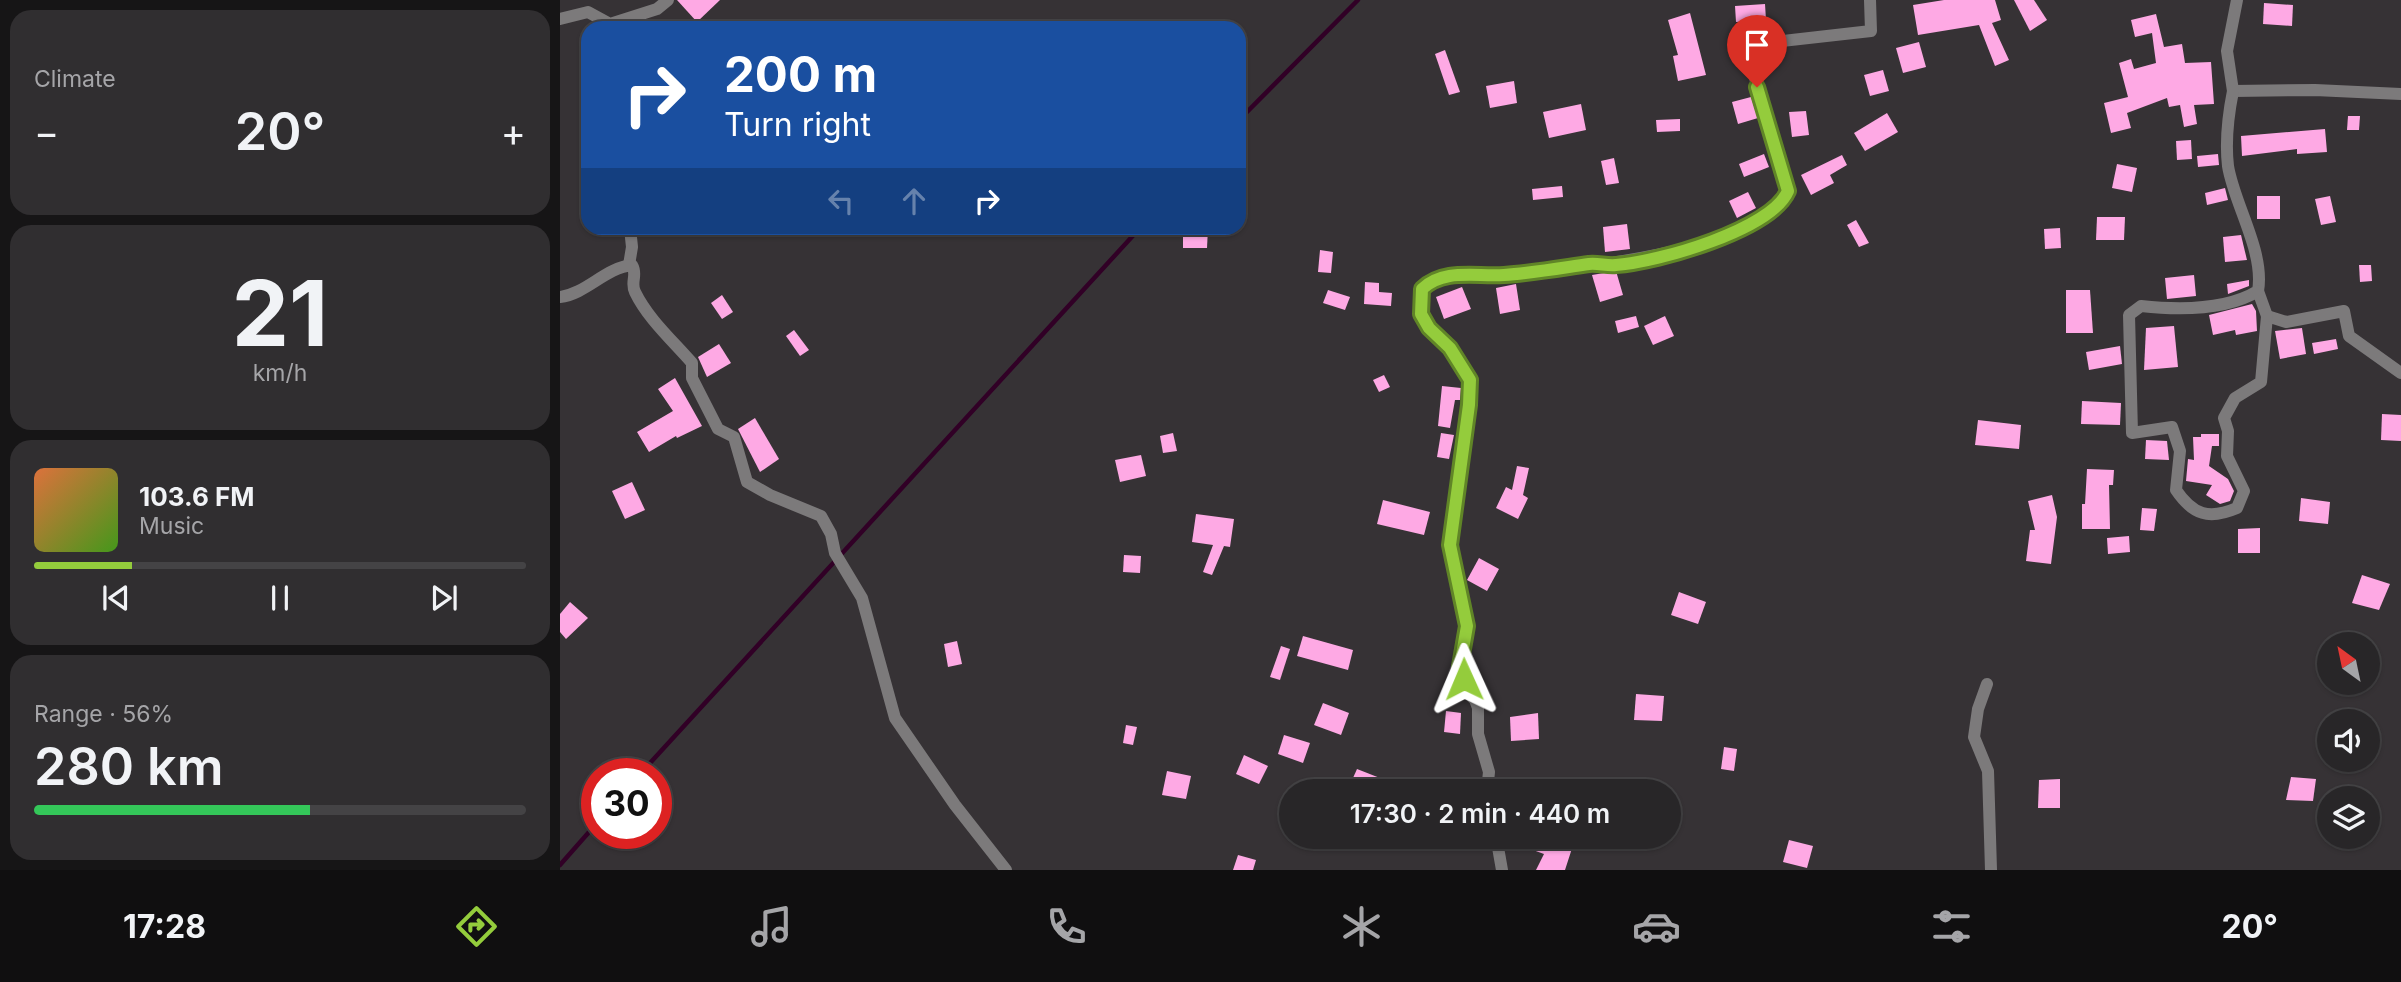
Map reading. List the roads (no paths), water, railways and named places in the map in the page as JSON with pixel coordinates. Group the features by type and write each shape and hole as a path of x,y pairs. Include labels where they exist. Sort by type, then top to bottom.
{"street":[{"path":"619,21 657,9 668,0"},
{"path":"1488,779 1489,772 1478,734 1478,708 1475,700 1466,691 1460,666 1467,626 1450,545 1470,380 1450,348 1429,328 1421,314 1422,289 1432,280 1446,276 1502,275 1592,263 1616,265 1697,245 1763,218 1783,202 1788,191 1748,54 1756,44 1871,31 1870,0"},
{"path":"2237,0 2227,51 2233,91 2226,124 2229,167 2252,246 2258,291 2267,316 2262,382 2235,398 2224,418 2228,431 2227,456 2244,491 2237,508 2221,515 2204,514 2187,506 2176,490 2180,451 2172,428 2132,433 2129,315 2141,306 2173,309 2242,301 2258,291"},
{"path":"560,19 588,12 604,21"},
{"path":"2233,91 2315,89 2401,94"},
{"path":"629,265 631,235"},
{"path":"560,297 629,265"},
{"path":"629,265 636,272 634,291 650,317 692,363 692,378 719,429 734,437 747,482 770,495 821,516 845,572 862,598 895,718 955,805 1006,870"},
{"path":"2267,316 2286,322 2344,311 2349,336 2401,373"},
{"path":"1987,684 1978,709 1974,737 1988,771 1991,870"},
{"path":"1498,849 1502,870"}],"waterway":[{"path":"1246,113 1358,0"},
{"path":"655,758 1134,235"},
{"path":"560,865 581,841"}]}
